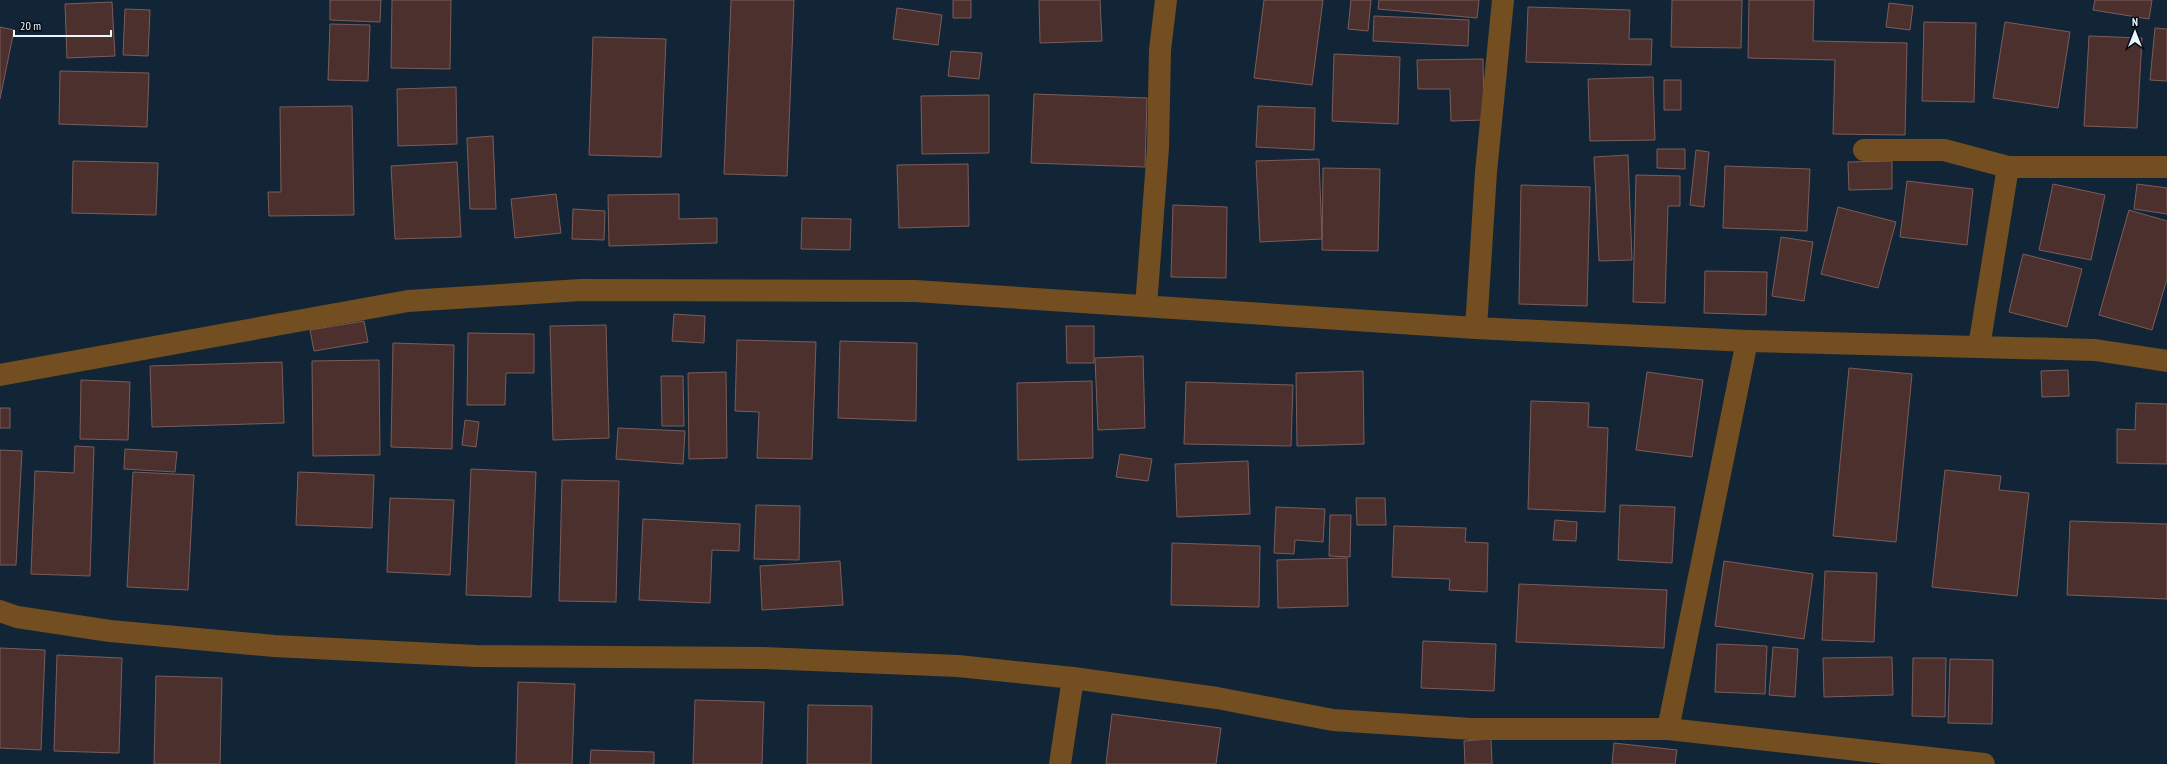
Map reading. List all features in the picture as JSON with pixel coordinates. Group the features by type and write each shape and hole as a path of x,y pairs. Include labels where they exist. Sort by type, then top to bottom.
{"street":[{"path":"1146,306 1158,148 1160,50 1166,0"},
{"path":"1476,328 1486,172 1503,0"},
{"path":"1864,150 1944,150 2008,167 2167,167"},
{"path":"1979,347 2008,167"},
{"path":"0,375 408,301 581,290 915,291 1476,328 1747,341 2095,350 2167,361"},
{"path":"1668,729 1747,341"},
{"path":"0,611 17,617 110,631 274,646 476,656 778,659 958,666 1073,678 1217,698 1333,720 1471,729 1668,729 1984,764"},
{"path":"1060,764 1073,678"}],"building":[{"path":"330,0 381,0 380,22 330,20"},
{"path":"392,0 451,0 450,69 391,68"},
{"path":"731,0 794,0 787,176 724,174"},
{"path":"953,0 971,0 971,18 953,18"},
{"path":"1039,0 1100,0 1102,41 1040,43"},
{"path":"1264,0 1323,0 1312,85 1254,78"},
{"path":"1351,0 1371,0 1368,31 1348,29"},
{"path":"1379,0 1479,0 1477,18 1378,9"},
{"path":"1672,0 1742,0 1741,48 1671,47"},
{"path":"1749,0 1814,0 1813,41 1907,43 1905,135 1833,134 1835,60 1748,58"},
{"path":"2095,0 2152,0 2149,19 2093,10"},
{"path":"112,2 115,56 67,58 65,4"},
{"path":"1889,3 1913,6 1910,30 1886,27"},
{"path":"1528,7 1630,10 1629,39 1652,39 1651,65 1526,62"},
{"path":"897,8 942,15 938,45 893,39"},
{"path":"125,9 150,10 148,56 123,55"},
{"path":"1374,16 1469,20 1468,46 1373,41"},
{"path":"1924,22 1976,23 1974,102 1922,101"},
{"path":"2005,22 2070,32 2058,108 1993,98"},
{"path":"330,24 370,25 368,81 328,80"},
{"path":"0,27 14,30 0,99"},
{"path":"2155,28 2167,29 2167,81 2150,80"},
{"path":"2089,36 2142,38 2137,128 2084,126"},
{"path":"593,37 666,39 661,157 589,155"},
{"path":"951,51 982,53 979,79 948,76"},
{"path":"1334,54 1400,57 1398,124 1332,121"},
{"path":"1483,59 1484,120 1451,121 1450,89 1418,89 1417,60"},
{"path":"60,71 149,73 147,127 59,124"},
{"path":"1653,77 1655,140 1590,141 1588,79"},
{"path":"1664,80 1681,80 1681,110 1664,110"},
{"path":"456,87 457,144 398,146 397,89"},
{"path":"1034,94 1147,98 1145,167 1031,163"},
{"path":"989,95 989,153 922,154 921,96"},
{"path":"352,106 354,215 269,216 268,192 281,192 280,107"},
{"path":"1258,106 1315,108 1314,150 1256,147"},
{"path":"493,136 496,209 470,209 467,138"},
{"path":"1657,149 1685,149 1685,169 1657,168"},
{"path":"1696,150 1709,152 1704,207 1690,205"},
{"path":"1628,155 1632,260 1599,261 1594,157"},
{"path":"1319,159 1322,239 1260,242 1256,161"},
{"path":"73,161 158,163 156,215 72,213"},
{"path":"1892,161 1892,189 1849,190 1848,162"},
{"path":"457,162 461,237 395,239 391,166"},
{"path":"968,164 969,226 899,228 897,165"},
{"path":"1725,166 1810,169 1807,231 1723,228"},
{"path":"1323,168 1380,169 1378,251 1322,250"},
{"path":"1636,175 1680,176 1680,206 1668,206 1665,303 1633,302"},
{"path":"1907,181 1973,189 1967,245 1900,237"},
{"path":"2053,184 2105,195 2091,260 2039,250"},
{"path":"2137,184 2167,188 2167,214 2134,209"},
{"path":"1521,185 1590,187 1587,306 1519,304"},
{"path":"556,194 561,233 515,238 511,199"},
{"path":"679,194 679,219 717,218 717,243 609,246 608,195"},
{"path":"1173,205 1227,207 1226,278 1171,277"},
{"path":"1838,207 1896,222 1878,288 1821,274"},
{"path":"573,209 605,211 604,240 572,239"},
{"path":"2129,210 2167,221 2167,279 2152,330 2099,315"},
{"path":"802,218 851,219 850,250 801,249"},
{"path":"1781,237 1813,242 1804,301 1772,296"},
{"path":"2023,254 2082,269 2067,327 2009,312"},
{"path":"1705,271 1767,272 1766,315 1704,313"},
{"path":"674,314 705,316 704,343 672,341"},
{"path":"364,321 368,342 314,351 310,330"},
{"path":"606,325 609,438 553,440 550,326"},
{"path":"1066,326 1094,326 1094,363 1067,363"},
{"path":"468,333 534,334 534,373 506,373 505,405 467,405"},
{"path":"737,340 816,342 812,459 757,458 759,412 735,411"},
{"path":"840,341 917,343 916,421 838,418"},
{"path":"393,343 454,345 452,449 391,447"},
{"path":"1143,356 1145,428 1098,430 1095,358"},
{"path":"379,360 380,455 313,456 312,361"},
{"path":"282,362 284,423 152,427 150,366"},
{"path":"1849,368 1912,374 1896,542 1833,536"},
{"path":"2068,370 2069,396 2042,397 2041,371"},
{"path":"1363,371 1364,444 1297,446 1296,373"},
{"path":"726,372 727,458 689,459 688,373"},
{"path":"1647,372 1703,380 1692,457 1636,450"},
{"path":"661,376 683,376 684,426 662,426"},
{"path":"81,380 130,382 128,440 80,439"},
{"path":"1092,381 1093,458 1018,460 1017,383"},
{"path":"1186,382 1293,385 1291,446 1184,444"},
{"path":"1531,401 1589,403 1588,427 1608,428 1605,512 1528,509"},
{"path":"2136,403 2167,404 2167,464 2117,463 2117,429 2135,430"},
{"path":"0,408 10,408 10,428 0,428"},
{"path":"465,420 479,422 476,447 462,445"},
{"path":"618,428 685,431 683,464 616,459"},
{"path":"75,446 94,447 90,576 31,574 35,471 74,473"},
{"path":"125,449 177,452 175,472 124,469"},
{"path":"0,450 22,451 16,565 0,565"},
{"path":"1120,454 1152,459 1148,481 1116,477"},
{"path":"1248,461 1250,514 1177,517 1175,464"},
{"path":"471,469 536,472 531,597 466,595"},
{"path":"1945,470 2001,476 1999,490 2029,493 2017,596 1932,587"},
{"path":"133,472 194,475 188,590 127,587"},
{"path":"298,472 374,475 372,528 296,525"},
{"path":"562,480 619,481 616,602 559,601"},
{"path":"390,498 454,500 450,575 387,572"},
{"path":"1356,498 1385,498 1386,525 1357,525"},
{"path":"756,505 800,506 799,560 754,559"},
{"path":"1620,505 1675,507 1672,563 1618,560"},
{"path":"1276,507 1325,509 1323,542 1295,540 1294,554 1274,553"},
{"path":"1330,515 1351,515 1350,557 1329,556"},
{"path":"643,519 740,524 739,551 712,550 710,603 639,600"},
{"path":"1555,520 1577,522 1576,541 1553,540"},
{"path":"2070,521 2167,524 2167,599 2067,595"},
{"path":"1394,526 1466,528 1465,542 1488,543 1487,592 1449,590 1450,579 1392,577"},
{"path":"1172,543 1260,546 1259,607 1171,605"},
{"path":"1347,558 1348,606 1278,608 1277,560"},
{"path":"840,561 843,605 762,610 760,566"},
{"path":"1724,561 1813,574 1804,639 1715,626"},
{"path":"1825,571 1877,573 1874,642 1822,640"},
{"path":"1519,584 1667,590 1664,648 1516,642"},
{"path":"1423,641 1496,644 1494,691 1421,688"},
{"path":"1717,644 1767,646 1765,694 1715,692"},
{"path":"1773,647 1798,649 1795,697 1769,695"},
{"path":"0,648 45,650 41,750 0,748"},
{"path":"57,655 122,658 119,753 54,751"},
{"path":"1892,657 1893,695 1824,697 1823,658"},
{"path":"1913,658 1946,658 1945,717 1912,716"},
{"path":"1950,659 1993,660 1992,724 1948,723"},
{"path":"156,676 222,678 220,764 154,764"},
{"path":"518,682 575,684 572,764 516,764"},
{"path":"695,700 764,702 762,764 693,764"},
{"path":"808,705 872,706 871,764 807,764"},
{"path":"1112,714 1221,728 1216,764 1106,764"},
{"path":"1491,739 1492,764 1465,764 1464,741"},
{"path":"1614,743 1677,750 1675,764 1612,764"},
{"path":"591,750 654,752 654,764 590,764"}]}
